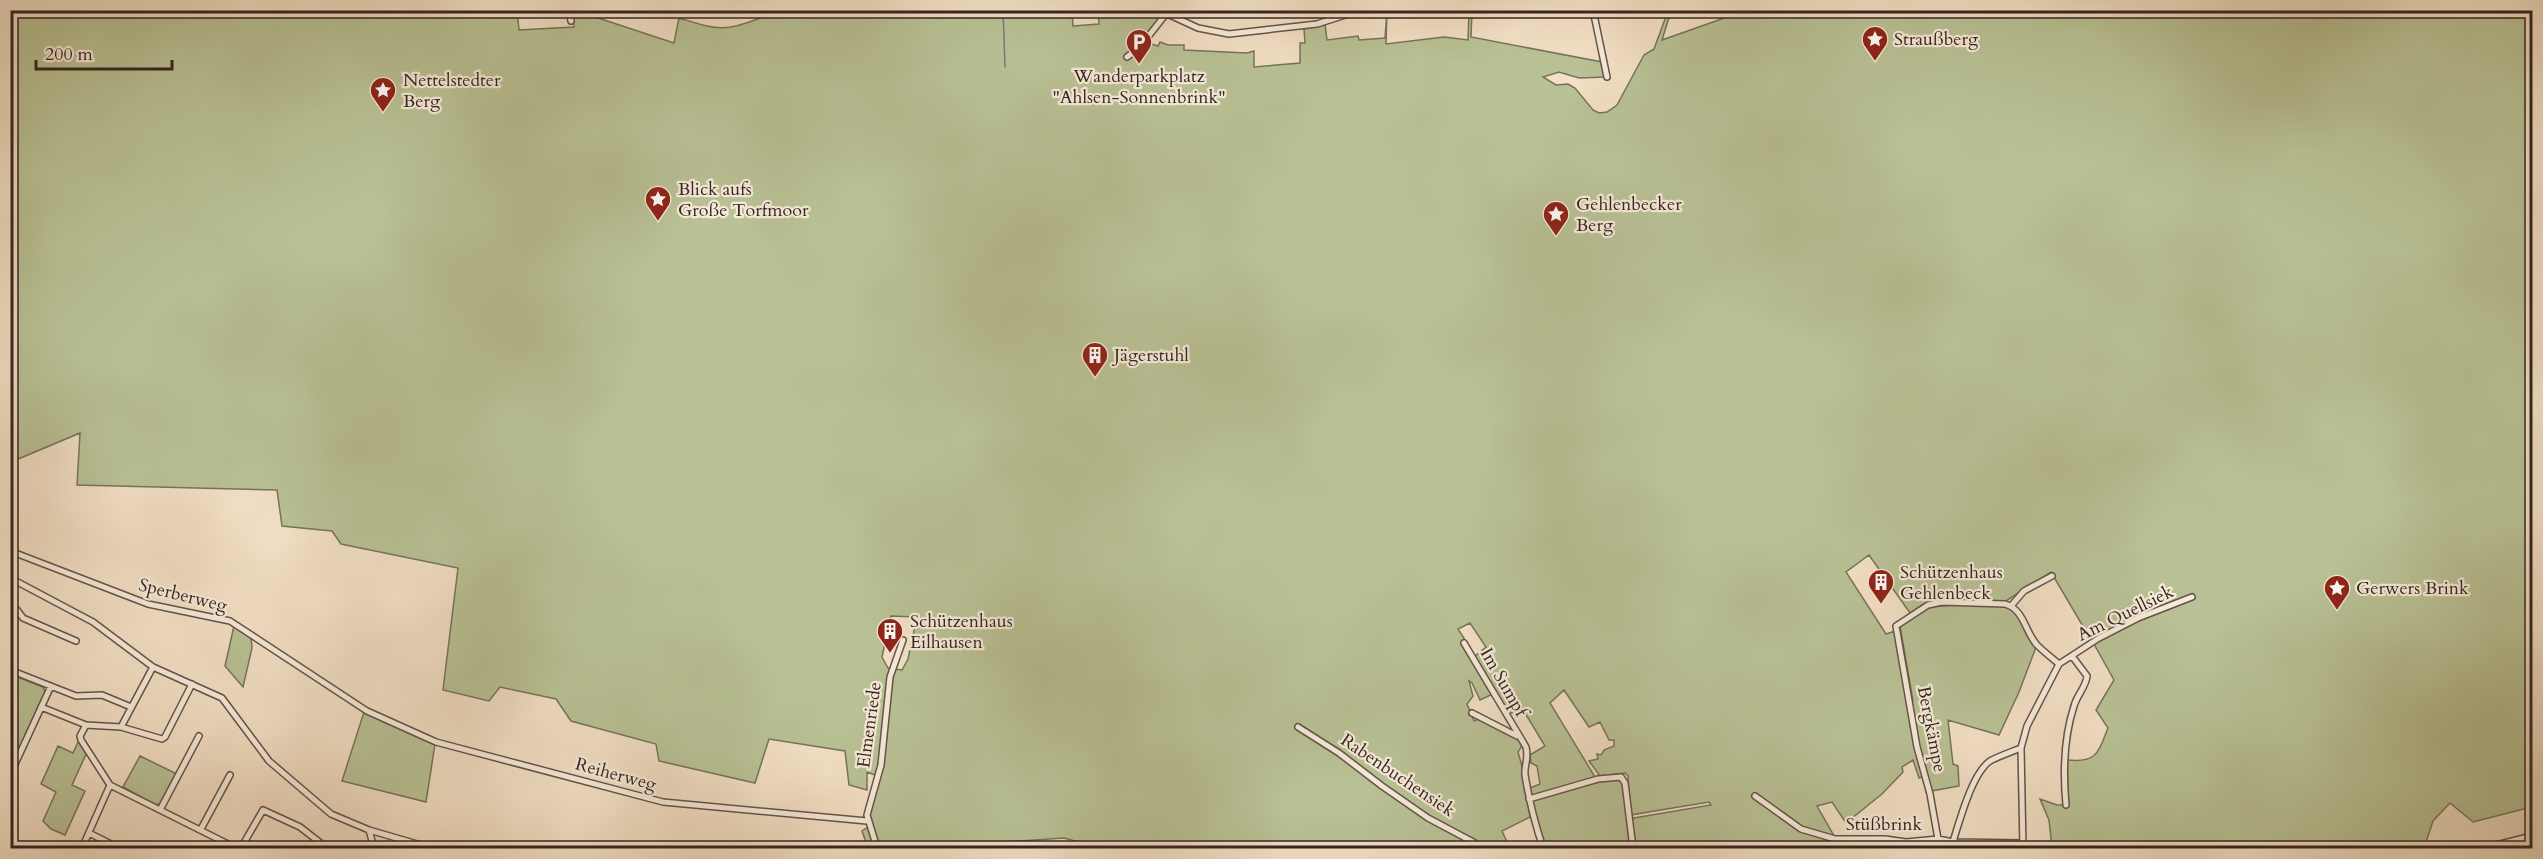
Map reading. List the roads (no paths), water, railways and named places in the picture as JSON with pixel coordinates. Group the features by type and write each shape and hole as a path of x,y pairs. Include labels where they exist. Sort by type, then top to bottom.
{"main road":[{"path":"10,841 20,849"}],"street":[{"path":"569,10 571,21"},
{"path":"1159,10 1168,12 1198,28 1229,34 1317,24 1361,10"},
{"path":"1593,10 1607,77"},
{"path":"1126,57 1140,47 1168,12"},
{"name":"Sperberweg","path":"10,550 148,604 230,621 367,711"},
{"path":"2022,846 2021,748 2027,726 2059,664 2030,636 2019,613 2012,606 2024,591 2052,576"},
{"path":"10,578 93,622 153,668 222,698 269,761 331,814 369,830 432,849"},
{"name":"Am Quellsiek","path":"2059,664 2099,638 2138,618 2192,597"},
{"name":"Bergkämpe","path":"1938,839 1930,794 1917,747 1896,626 1928,605 1972,602 2012,606"},
{"path":"10,607 17,610 23,618 76,641"},
{"name":"Elmenriede","path":"867,821 869,805 881,765 890,677 903,640"},
{"name":"Im Sumpf","path":"1464,643 1519,736 1528,756 1525,773 1531,813 1542,849"},
{"path":"2066,805 2064,776 2069,725 2073,707 2087,676 2072,656"},
{"path":"121,727 153,668"},
{"path":"10,670 76,696 102,695 131,707"},
{"path":"41,707 86,725 121,727 159,739 165,737 192,684"},
{"path":"10,775 51,686"},
{"name":"Reiherweg","path":"367,711 436,742 663,802 867,821"},
{"path":"1472,713 1519,736"},
{"path":"86,725 80,736 81,740 110,785 236,849"},
{"name":"Rabenbuchensiek","path":"1298,727 1340,753 1428,818 1475,843 1479,849"},
{"path":"160,810 199,736"},
{"path":"1952,845 1979,774 1990,761 2021,748"},
{"path":"201,830 230,775"},
{"path":"1529,799 1598,779 1617,776 1624,780 1633,849"},
{"path":"82,849 110,785"},
{"name":"Stüßbrink","path":"1755,796 1794,825 1813,834 1835,839 1885,839 1906,842 1938,839 1952,845 2022,846"},
{"path":"241,849 263,810 300,827 327,849"},
{"path":"867,821 877,849"},
{"path":"369,830 374,849"},
{"path":"89,833 119,849"},
{"path":"2484,849 2532,836"}],"waterway":[{"path":"1003,10 1005,67"}],"place":[{"name":"Straußberg","path":"1875,62"},
{"name":"Wanderparkplatz \"Ahlsen-Sonnenbrink\"","path":"1139,65"},
{"name":"Nettelstedter Berg","path":"383,113"},
{"name":"Blick aufs Große Torfmoor","path":"658,222"},
{"name":"Gehlenbecker Berg","path":"1556,237"},
{"name":"Jägerstuhl","path":"1095,378"},
{"name":"Schützenhaus Gehlenbeck","path":"1881,605"},
{"name":"Gerwers Brink","path":"2337,611"},
{"name":"Schützenhaus Eilhausen","path":"890,654"}]}
